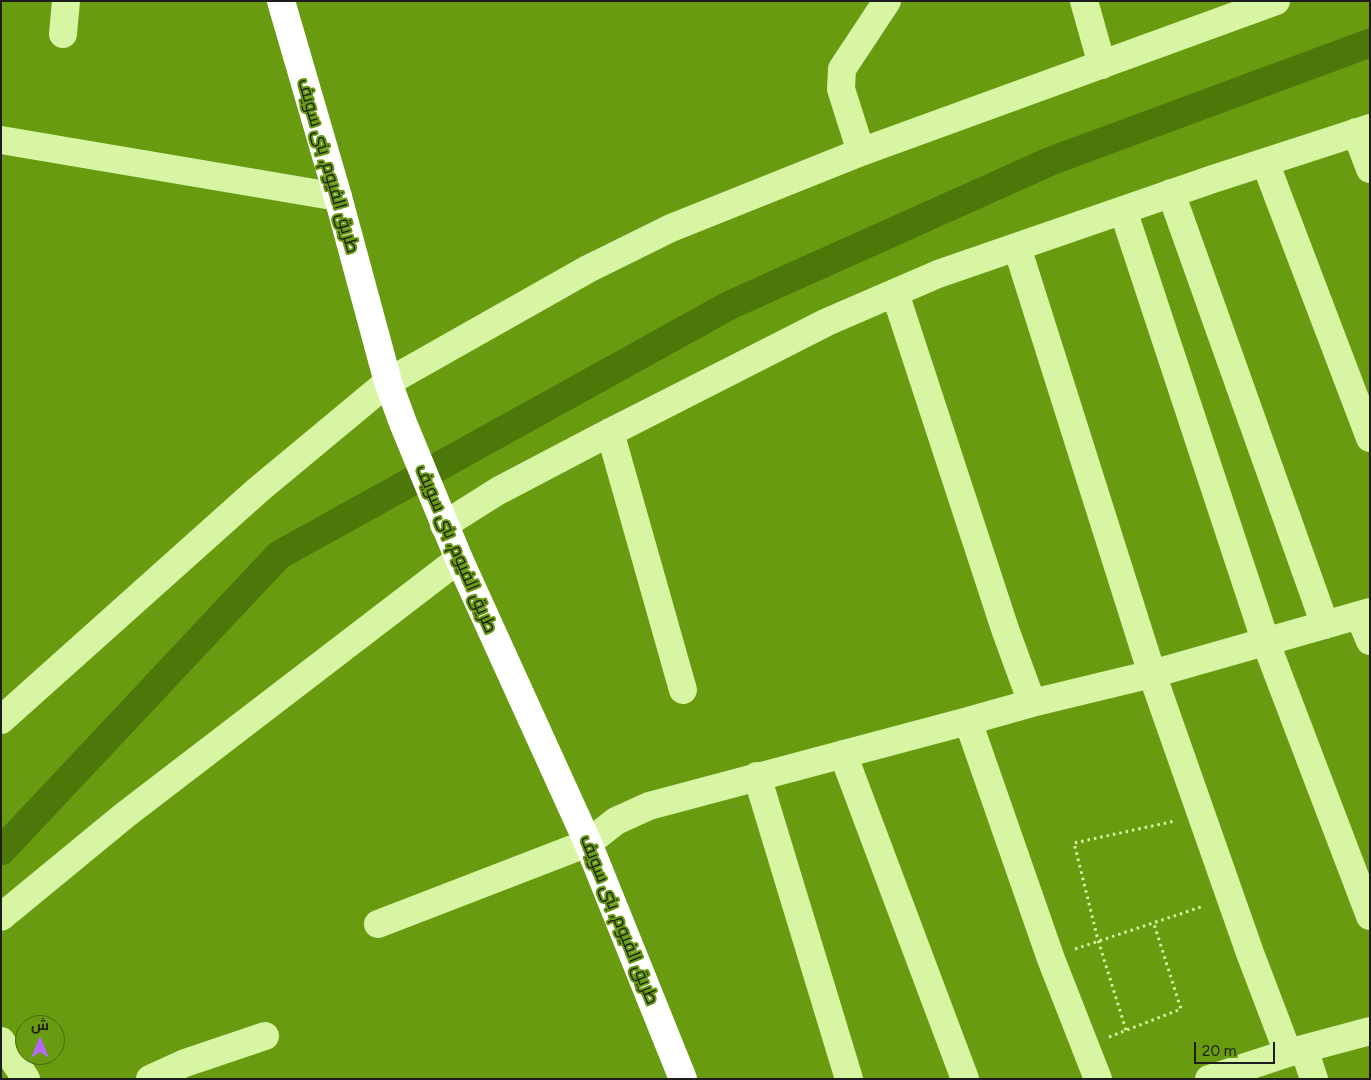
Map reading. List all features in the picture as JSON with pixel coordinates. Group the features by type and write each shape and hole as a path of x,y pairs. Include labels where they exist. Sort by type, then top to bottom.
{"highway":[{"name":"طريق الفيوم, بنى سويف","path":"281,1 338,197 388,382 402,423 459,559 588,843 684,1079"}],"street":[{"path":"63,34 66,1"},
{"path":"861,152 841,89 842,69 888,1"},
{"path":"1084,1 1102,65"},
{"path":"1,720 258,490 388,382 628,248 671,228 861,152 1276,1"},
{"path":"442,519 827,322 938,274 1363,130 1370,169"},
{"path":"1,140 338,197"},
{"path":"1265,162 1370,438"},
{"path":"1171,194 1326,625"},
{"path":"1123,210 1266,643 1370,916"},
{"path":"1016,247 1152,674 1230,897 1296,1051 1314,1079"},
{"path":"895,293 1005,629 1032,703"},
{"path":"610,432 683,690"},
{"path":"1,917 42,881 125,815 459,559"},
{"path":"378,924 588,843 632,812 758,776 1032,703 1152,674 1266,643 1364,613 1370,641"},
{"path":"968,721 1051,959 1098,1079"},
{"path":"843,754 965,1079"},
{"path":"758,776 849,1079"},
{"path":"1210,1079 1296,1051 1370,1031"},
{"path":"150,1079 185,1063 266,1036"},
{"path":"1,1040 26,1079"}],"path":[{"path":"1154,924 1181,1009 1126,1030 1098,940 1074,843 1201,816"},
{"path":"1098,940 1154,924 1230,897"}],"waterway":[{"path":"1,851 279,555 730,305 1051,161 1370,43"}]}
